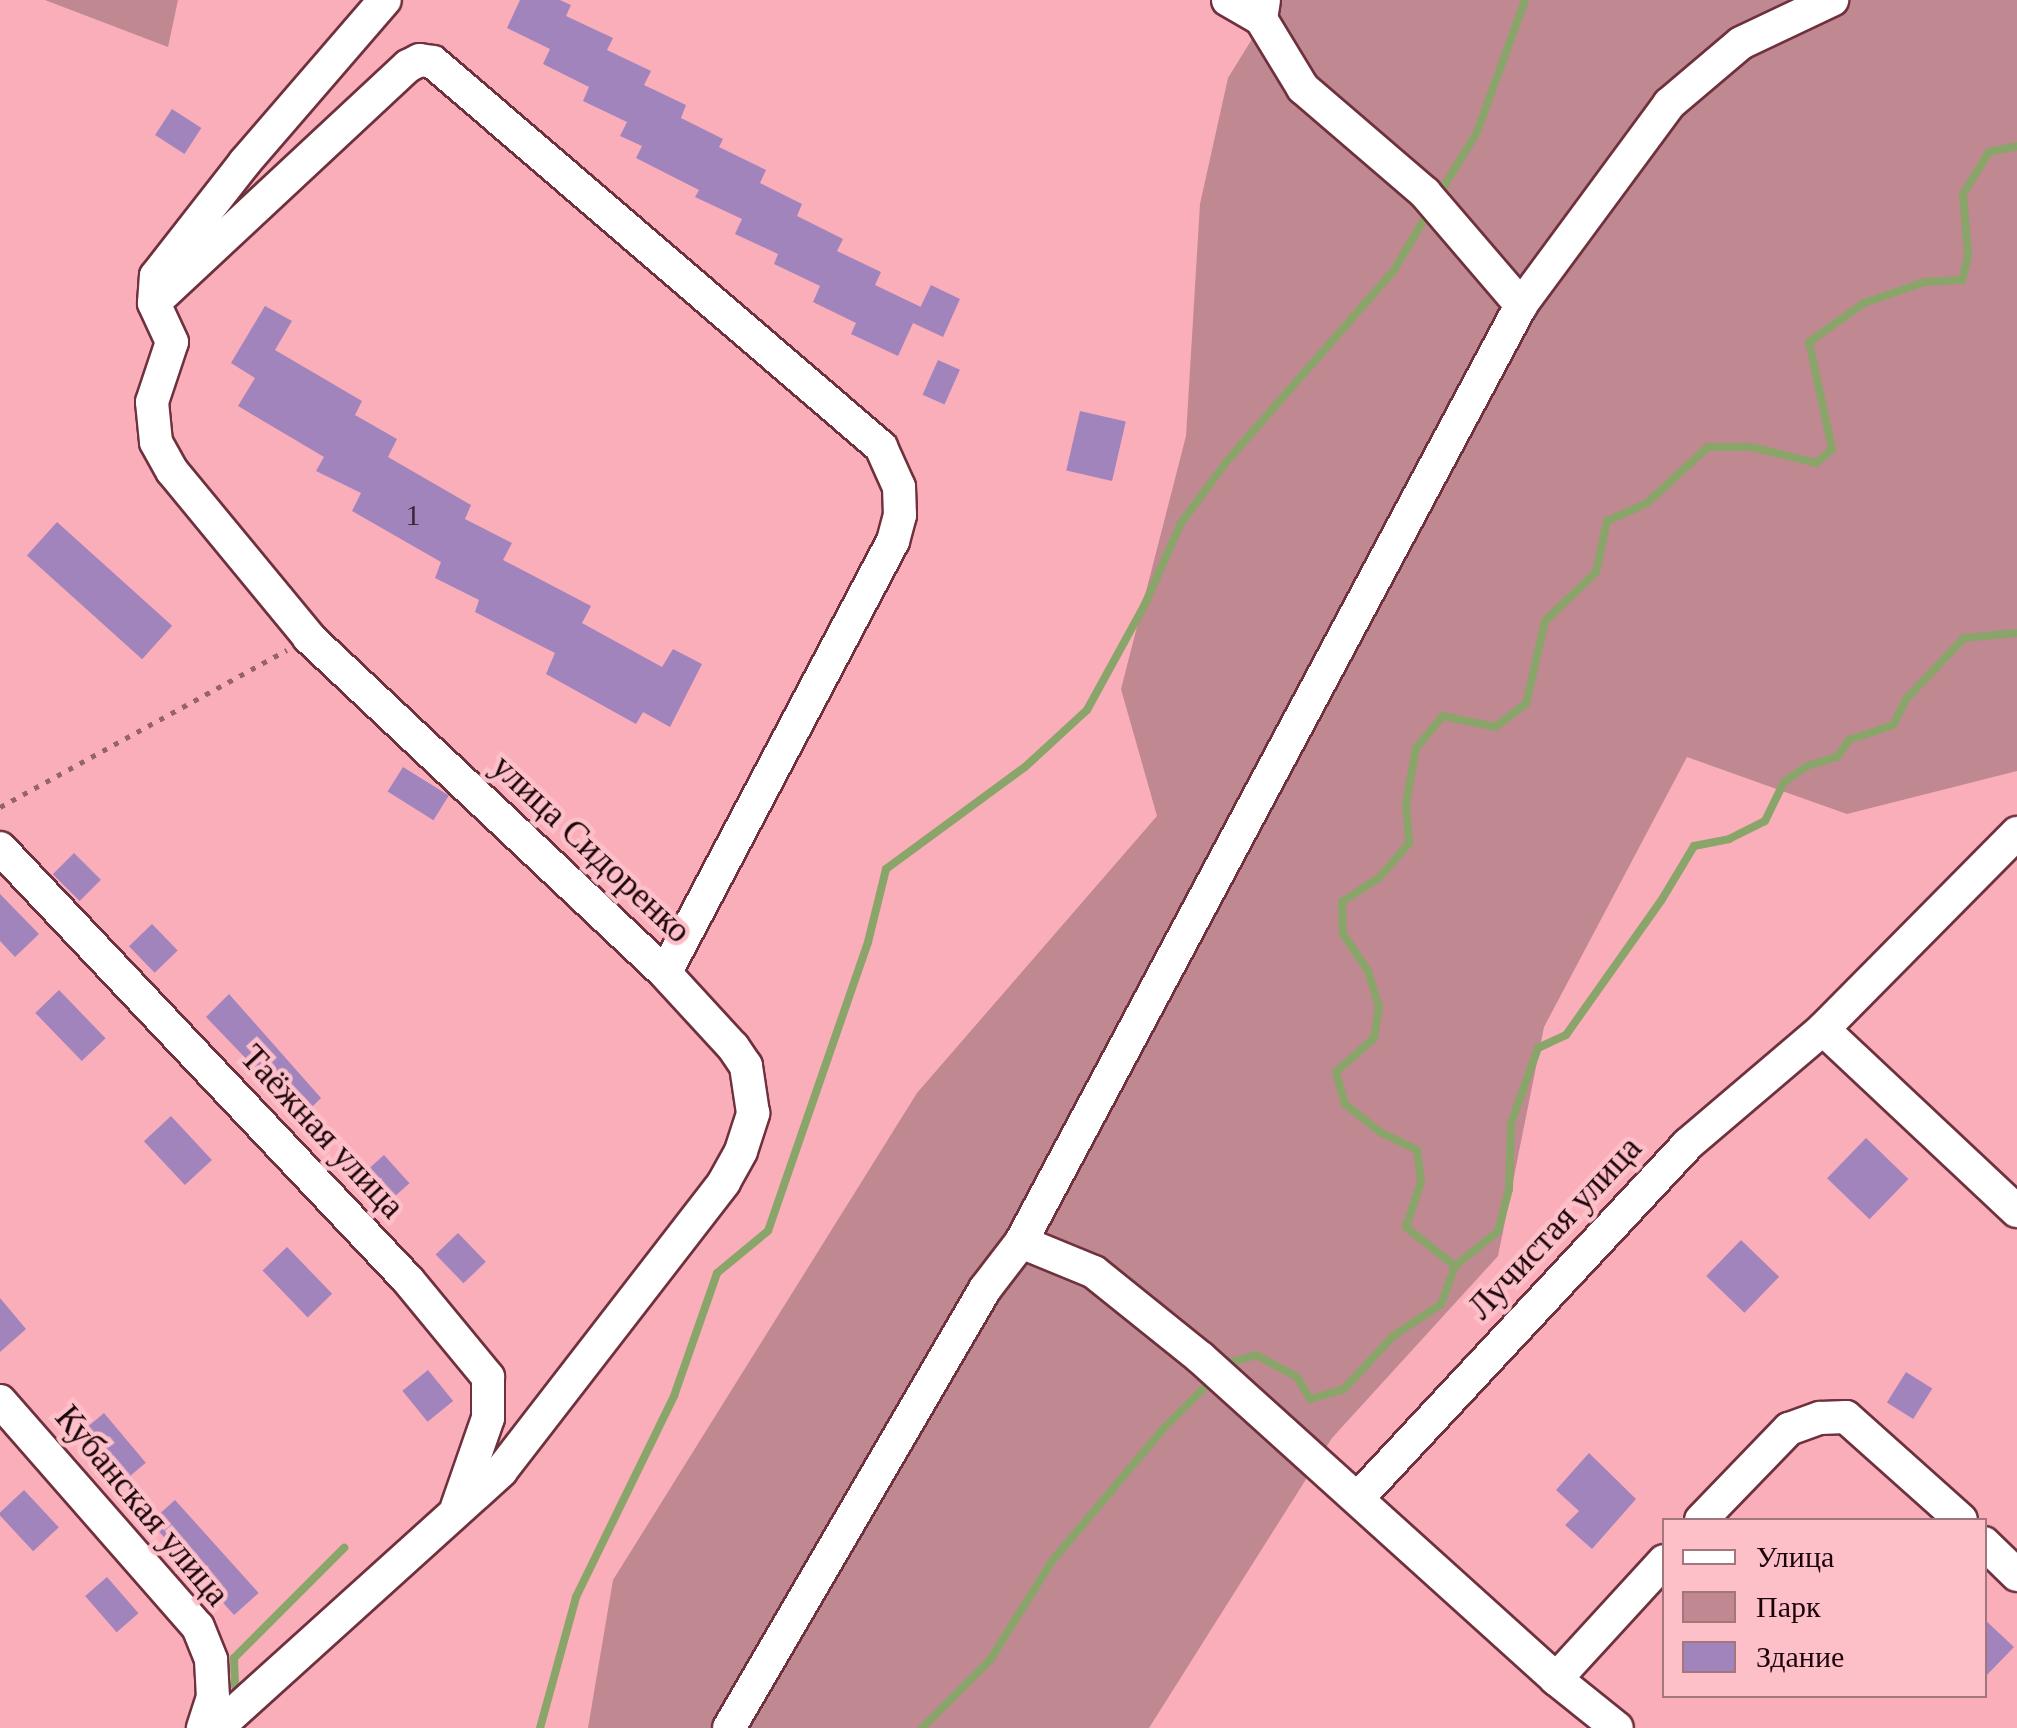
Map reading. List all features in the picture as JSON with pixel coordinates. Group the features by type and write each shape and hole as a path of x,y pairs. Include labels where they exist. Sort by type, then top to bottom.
{"street":[{"path":"154,303 156,276 245,162 384,0"},
{"path":"1228,0 1262,9 1303,88 1425,194 1521,305"},
{"path":"729,1728 985,1289 1022,1242 1521,305 1669,104 1741,43 1832,0"},
{"path":"154,303 408,66 420,60 432,62 882,447 899,487 900,515 892,541 664,973"},
{"name":"улица Сидоренко","path":"154,303 172,342 152,402 156,442 172,472 309,638 664,973 746,1066 753,1114 741,1151 724,1182 502,1472 457,1507 216,1728"},
{"name":"Лучистая улица","path":"1359,1497 1688,1144 1824,1029 2017,833"},
{"name":"Таёжная улица","path":"0,848 408,1280 488,1378 488,1418 457,1507"},
{"path":"1824,1029 2017,1211"},
{"path":"1022,1242 1094,1272 1202,1358 1556,1679 1618,1728"},
{"name":"Кубанская улица","path":"0,1401 198,1627 211,1660 213,1697 203,1728"},
{"path":"1704,1518 1789,1429 1820,1418 1846,1417 1959,1518"},
{"path":"1987,1546 2017,1574"},
{"path":"1556,1679 1662,1563"}],"path":[{"path":"0,807 309,638"}],"green space":[{"path":"45,0 178,0 168,47"},
{"path":"1276,0 2017,0 2017,771 1847,814 1687,757 1544,1027 1498,1256 1332,1438 1149,1728 588,1728 613,1580 917,1093 1157,816 1121,689 1186,436 1200,204 1228,78"}],"building":[{"path":"520,0 560,0 571,5 566,16 613,38 607,50 651,71 644,85 686,105 681,118 723,139 719,147 766,170 760,183 802,204 797,216 843,239 837,251 881,272 875,285 921,307 931,285 960,299 943,337 913,323 898,356 851,334 856,323 813,302 820,286 774,264 778,254 735,234 742,219 695,197 699,190 636,158 642,146 620,136 627,122 583,101 589,87 543,64 550,49 507,28"},
{"path":"172,109 201,128 184,154 155,135"},
{"path":"265,306 292,321 275,350 362,401 355,415 397,439 388,457 471,505 465,519 512,543 503,560 591,606 582,623 662,667 673,649 702,664 670,727 643,712 636,724 546,674 555,653 475,612 479,600 435,578 441,562 352,511 361,493 316,471 324,457 238,406 255,378 231,363"},
{"path":"938,360 960,370 944,404 923,395"},
{"path":"1080,411 1126,422 1112,481 1066,470"},
{"path":"57,522 172,626 142,659 27,555"},
{"path":"403,767 449,796 433,820 388,792"},
{"path":"74,853 101,880 80,901 53,874"},
{"path":"0,894 39,934 15,957 0,941"},
{"path":"152,924 178,951 155,973 129,946"},
{"path":"59,990 106,1038 82,1061 35,1013"},
{"path":"229,994 321,1098 302,1117 206,1017"},
{"path":"171,1116 212,1160 185,1185 144,1141"},
{"path":"1866,1138 1908,1179 1870,1219 1827,1178"},
{"path":"384,1155 409,1183 385,1205 359,1177"},
{"path":"458,1233 486,1262 463,1283 436,1255"},
{"path":"1741,1240 1779,1277 1744,1313 1706,1276"},
{"path":"287,1247 332,1294 308,1317 263,1271"},
{"path":"0,1298 26,1329 0,1352"},
{"path":"428,1370 453,1401 428,1422 402,1391"},
{"path":"1906,1372 1932,1388 1913,1419 1887,1403"},
{"path":"104,1413 146,1463 117,1487 75,1437"},
{"path":"1589,1453 1636,1499 1592,1549 1565,1525 1579,1511 1556,1490"},
{"path":"24,1490 59,1527 33,1551 0,1516"},
{"path":"175,1500 259,1593 234,1615 150,1522"},
{"path":"107,1577 138,1613 117,1632 85,1596"},
{"path":"1987,1622 2014,1647 1987,1675"}],"waterway":[{"path":"1438,196 1477,132 1525,0"},
{"path":"1455,1266 1406,1227 1421,1182 1417,1150 1380,1132 1345,1104 1336,1072 1374,1038 1379,1007 1368,971 1343,934 1342,902 1380,877 1409,843 1406,804 1416,748 1443,716 1495,727 1526,704 1545,621 1596,572 1607,521 1647,503 1708,447 1751,447 1816,463 1832,449 1809,342 1864,303 1925,282 1962,280 1968,256 1963,194 1989,152 2017,146"},
{"path":"540,1728 576,1597 674,1396 717,1273 768,1231 868,942 886,869 1025,767 1087,710 1145,604 1181,523 1227,461 1394,270 1428,213"},
{"path":"1224,1369 1232,1362 1256,1355 1297,1377 1310,1399 1344,1389 1393,1336 1441,1304 1455,1266 1498,1231 1509,1189 1511,1123 1538,1048 1566,1035 1661,901 1694,846 1729,839 1765,821 1784,782 1807,766 1837,757 1849,740 1893,725 1907,698 1964,638 2017,633"},
{"path":"922,1728 990,1660 1052,1561 1163,1429 1213,1379"},
{"path":"235,1686 234,1658 344,1548"}]}
